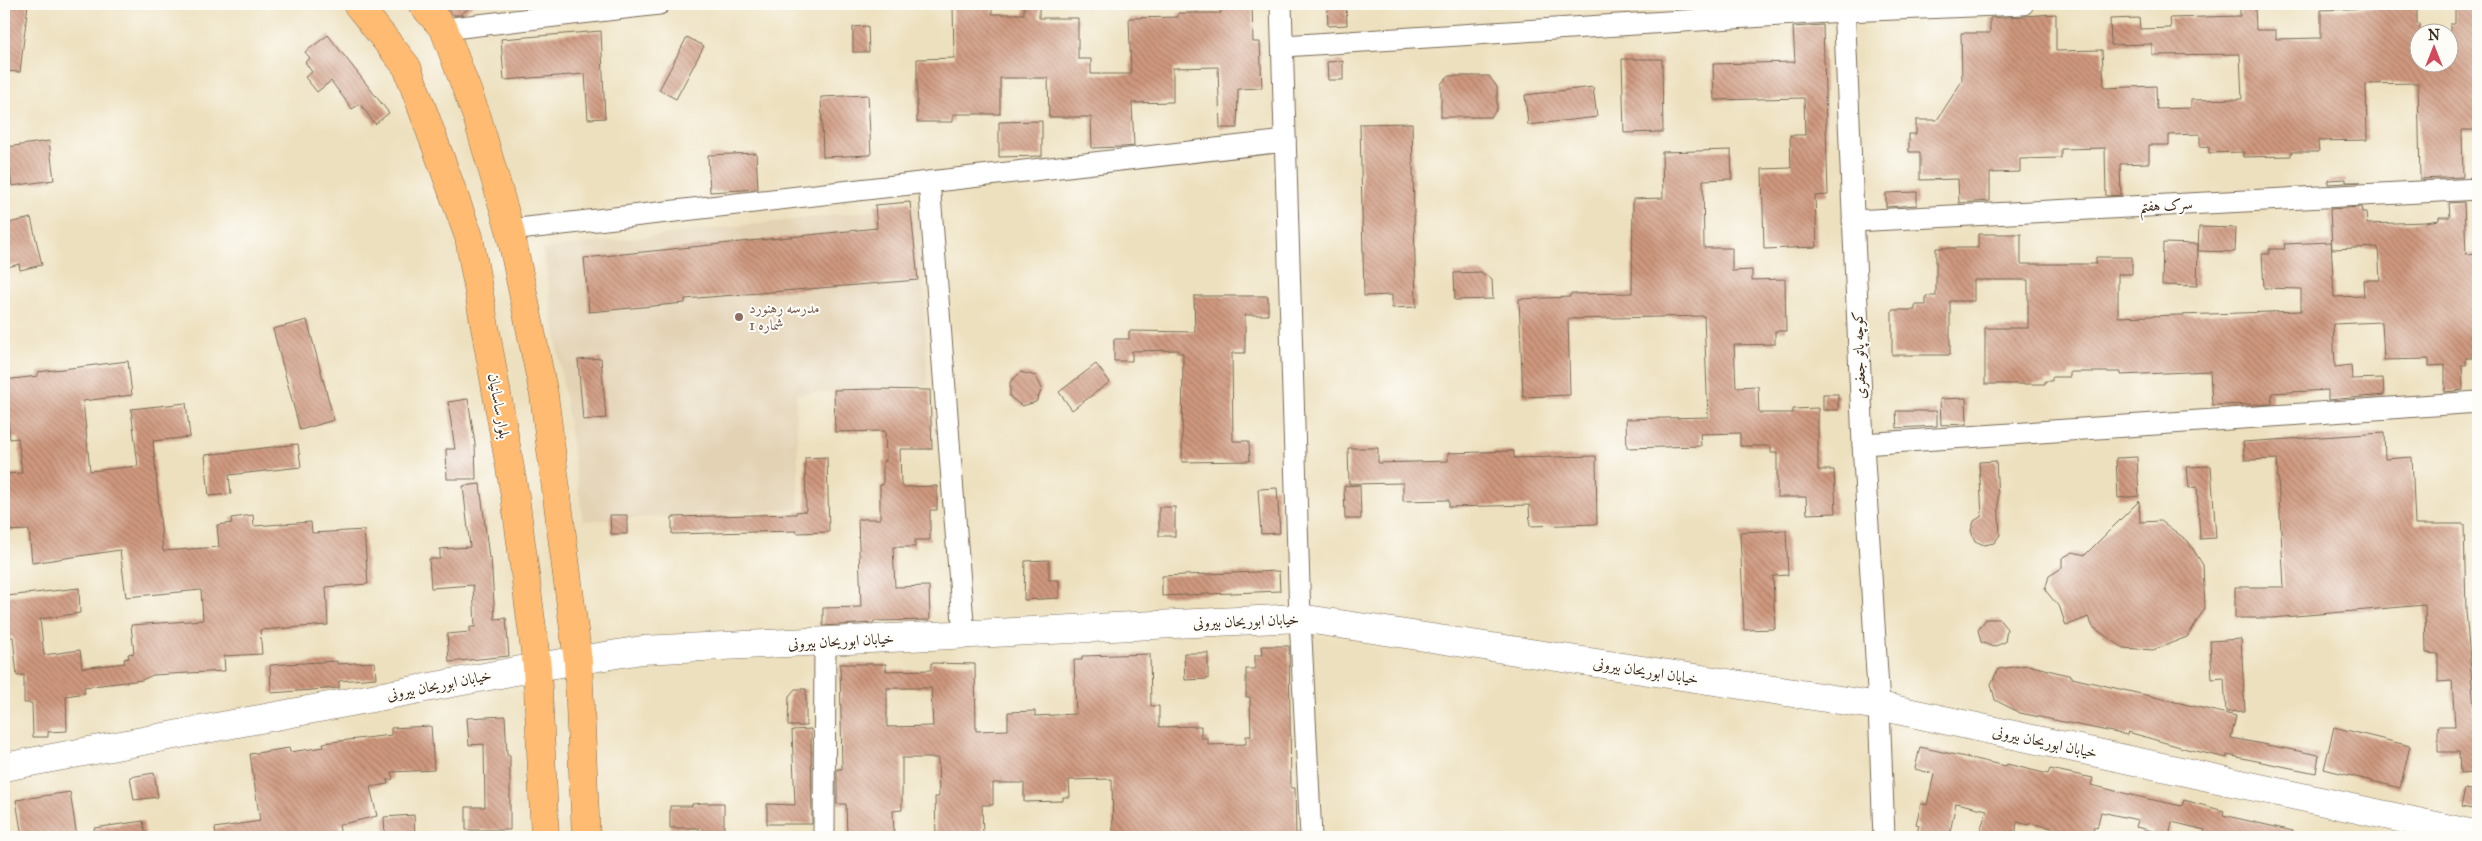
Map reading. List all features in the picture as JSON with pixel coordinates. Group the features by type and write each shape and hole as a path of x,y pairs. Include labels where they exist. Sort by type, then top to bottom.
{"highway":[{"name":"بلوار ساسانیان","path":"356,4 406,67 469,236 515,496 537,667 545,837"},
{"path":"422,4 444,30 477,117 510,230 544,395 578,660 586,837"}],"street":[{"path":"444,30 659,4"},
{"path":"1282,4 1300,618 1311,837"},
{"path":"1283,46 1844,7 2023,4"},
{"name":"کوچه پاتو جعفری","path":"1844,7 1863,444 1879,706 1884,837"},
{"path":"510,230 1285,141"},
{"path":"929,182 964,635"},
{"name":"سرک هفتم","path":"1853,221 2478,190"},
{"path":"1863,444 2478,402"},
{"name":"خیابان ابوریحان بیرونی","path":"4,767 537,667 642,650 1300,618 1879,706 2478,835"},
{"path":"824,837 825,642"}],"shaded area":[{"name":"مدرسه رهنورد شماره 1","path":"920,205 928,385 796,394 799,509 583,521 543,249"}],"building":[{"path":"4,4 28,4 20,72 4,71"},
{"path":"443,4 474,4 460,15 453,15"},
{"path":"953,4 992,4 992,14 1024,14 1024,4 1039,4 1039,18 1078,18 1078,59 1091,59 1091,74 1131,74 1129,18 1178,17 1178,13 1221,13 1220,4 1252,4 1253,42 1260,42 1262,88 1238,89 1237,128 1220,128 1218,67 1173,68 1173,102 1132,103 1134,146 1092,148 1091,117 1049,117 1048,78 1000,78 1000,114 953,114 953,122 917,122 917,59 954,58"},
{"path":"1327,4 1346,4 1347,25 1328,26"},
{"path":"2455,4 2478,4 2478,130 2462,130 2463,177 2420,179 2418,83 2366,84 2367,140 2318,141 2319,152 2291,152 2291,156 2243,157 2243,152 2209,153 2209,146 2200,147 2200,134 2169,135 2169,145 2149,145 2149,163 2120,164 2121,195 2106,196 2105,148 2061,149 2061,158 2020,159 2020,172 1990,173 1990,201 1959,203 1958,179 1920,180 1920,152 1909,152 1909,134 1916,134 1916,120 1937,120 1962,81 1961,33 1990,33 1990,18 2056,14 2056,51 2102,50 2104,88 2156,86 2157,109 2191,108 2191,100 2242,99 2240,54 2152,55 2152,44 2111,45 2110,19 2139,18 2140,29 2171,28 2170,18 2240,16 2240,7 2255,7 2256,30 2276,30 2276,39 2321,38 2321,10 2417,6 2417,22 2410,22 2410,72 2460,72 2460,22 2455,22"},
{"path":"1823,25 1828,195 1815,196 1817,247 1764,249 1762,169 1791,168 1790,135 1805,135 1804,98 1714,100 1713,64 1795,62 1793,27"},
{"path":"868,26 869,52 853,52 853,27"},
{"path":"601,31 605,118 588,119 585,74 504,80 501,39"},
{"path":"328,35 389,113 375,124 360,104 352,109 331,81 317,92 305,77 312,72 305,62 310,58 305,52"},
{"path":"687,37 704,46 676,99 659,90"},
{"path":"1622,59 1662,59 1663,132 1624,133"},
{"path":"1343,61 1343,80 1328,80 1327,62"},
{"path":"1448,76 1489,76 1497,87 1497,109 1491,117 1441,117 1441,84"},
{"path":"1593,87 1597,117 1528,125 1525,95"},
{"path":"868,95 871,155 823,157 821,97"},
{"path":"1042,121 1042,156 999,157 999,122"},
{"path":"1412,123 1416,307 1392,308 1392,295 1364,296 1360,124"},
{"path":"49,141 54,180 12,186 7,147"},
{"path":"1731,150 1732,179 1703,180 1704,248 1732,248 1732,271 1752,270 1752,280 1785,279 1786,331 1775,331 1775,344 1734,345 1736,387 1758,386 1759,413 1793,413 1793,409 1818,408 1818,470 1834,470 1836,513 1807,514 1806,497 1777,497 1777,453 1771,453 1771,446 1740,446 1740,433 1700,434 1701,446 1627,448 1626,419 1708,417 1704,316 1568,319 1570,395 1523,397 1519,299 1570,297 1570,294 1632,293 1633,199 1663,198 1662,152"},
{"path":"756,153 758,189 710,192 708,155"},
{"path":"2346,179 2346,182 2361,182 2328,184 2328,180"},
{"path":"1917,192 1917,205 1886,207 1886,193"},
{"path":"910,202 918,280 685,299 685,303 589,312 584,258 877,228 875,205"},
{"path":"2464,202 2466,254 2478,253 2478,358 2466,358 2466,365 2462,365 2463,390 2445,392 2445,365 2429,366 2429,359 2384,360 2382,322 2333,324 2335,367 2351,365 2352,379 2383,378 2384,395 2328,400 2328,390 2272,393 2272,404 2212,405 2210,371 2121,375 2121,372 2070,372 2070,377 2052,377 2052,381 2045,381 2045,384 1985,384 1985,328 2028,328 2028,280 1974,280 1974,301 1950,301 1950,355 1892,355 1892,310 1915,310 1915,305 1926,305 1926,296 1936,296 1936,248 1978,248 1978,234 2021,234 2021,264 2096,264 2096,257 2132,257 2132,274 2118,274 2118,317 2301,311 2301,289 2264,288 2262,254 2269,254 2269,249 2285,249 2284,244 2331,242 2334,297 2364,296 2363,280 2380,280 2378,247 2332,249 2330,209 2361,207 2362,212 2366,212 2367,224 2426,222 2439,220 2439,217 2450,217 2449,203"},
{"path":"31,218 42,265 20,270 19,264 4,268 4,224"},
{"path":"2199,227 2236,228 2235,252 2198,251"},
{"path":"2163,243 2198,244 2197,286 2162,285"},
{"path":"1481,272 1492,280 1493,299 1455,300 1454,273"},
{"path":"1194,296 1268,296 1268,315 1245,315 1245,353 1232,353 1233,441 1249,441 1250,461 1182,462 1183,353 1178,353 1178,350 1132,351 1132,361 1114,361 1114,339 1129,339 1129,331 1195,332"},
{"path":"307,320 334,420 300,430 273,329"},
{"path":"601,358 606,418 583,420 578,360"},
{"path":"128,361 132,395 83,401 90,471 138,466 131,409 186,403 190,437 153,441 163,551 219,547 217,525 232,523 231,518 253,515 254,526 311,522 312,533 364,530 368,584 326,587 328,625 260,630 262,654 224,656 225,671 153,675 142,680 84,687 85,693 66,696 67,731 48,732 48,737 33,737 32,703 24,703 24,675 17,676 13,637 4,637 4,612 9,612 7,596 79,588 80,613 40,619 44,655 80,650 82,668 125,663 124,659 129,658 128,654 134,653 131,625 203,620 201,590 126,597 120,550 32,563 29,530 4,531 4,474 22,473 18,438 10,439 4,380 38,376 38,372"},
{"path":"1096,364 1110,382 1072,410 1059,392"},
{"path":"1021,372 1036,376 1042,389 1036,402 1022,406 1010,397 1010,382"},
{"path":"834,390 930,390 932,449 900,449 901,485 904,487 937,486 937,510 930,510 930,540 915,540 915,547 893,547 895,587 929,586 930,620 874,621 874,623 823,626 823,608 861,607 858,519 880,519 880,485 883,485 883,461 886,461 885,431 835,432"},
{"path":"1823,394 1838,394 1838,410 1823,410"},
{"path":"1966,398 1967,424 1941,425 1940,399"},
{"path":"468,399 475,444 476,479 447,479 446,449 455,449 448,402"},
{"path":"1896,411 1937,411 1937,426 1897,428"},
{"path":"2384,433 2385,459 2412,457 2415,524 2464,524 2466,611 2477,745 2474,745 2475,773 2460,774 2459,752 2438,752 2438,726 2455,726 2452,681 2438,682 2438,654 2426,653 2425,605 2272,618 2235,618 2235,587 2284,587 2277,459 2245,460 2243,442"},
{"path":"298,444 301,467 229,475 231,494 209,496 205,455"},
{"path":"1348,448 1378,448 1378,463 1448,461 1448,453 1514,451 1514,458 1596,456 1597,524 1530,526 1529,505 1449,507 1449,500 1403,501 1403,483 1349,484"},
{"path":"827,457 829,532 672,534 672,517 796,514 796,512 806,511 805,458"},
{"path":"2137,457 2139,496 2118,498 2116,458"},
{"path":"1996,461 2000,535 1994,543 1984,545 1975,541 1971,531 1974,521 1982,516 1979,462"},
{"path":"2211,466 2216,538 2200,539 2197,487 2189,488 2187,467"},
{"path":"480,484 489,558 491,557 495,619 506,618 509,656 449,662 447,634 470,632 470,627 475,627 473,585 431,588 429,559 440,559 440,549 470,547 463,486"},
{"path":"1360,485 1361,519 1345,519 1344,486"},
{"path":"1277,488 1280,533 1261,534 1258,489"},
{"path":"2139,501 2140,522 2161,521 2188,541 2203,565 2205,608 2187,637 2153,650 2123,648 2093,627 2088,617 2066,626 2060,608 2045,590 2049,576 2062,568 2062,558 2073,552 2085,555"},
{"path":"1159,507 1175,507 1175,536 1159,536"},
{"path":"610,515 627,515 627,534 611,534"},
{"path":"1786,530 1788,575 1773,576 1775,629 1744,630 1740,532"},
{"path":"1049,560 1049,580 1059,580 1059,598 1024,600 1025,561"},
{"path":"1279,571 1280,591 1162,596 1162,576"},
{"path":"1986,619 1999,619 2007,629 2005,642 1993,647 1981,642 1978,630"},
{"path":"2241,639 2245,711 2226,712 2224,678 2212,679 2210,641"},
{"path":"1262,646 1289,646 1291,788 1295,788 1296,837 1113,837 1112,779 1069,780 1070,797 1063,797 1063,801 1024,802 1024,783 993,783 993,805 982,805 983,837 936,837 935,797 939,797 938,758 902,758 902,810 893,811 894,836 847,837 846,804 837,804 837,769 842,769 840,664 886,664 886,671 931,670 931,663 975,664 976,731 1008,730 1008,712 1035,711 1035,716 1076,714 1074,660 1082,660 1082,656 1150,654 1151,706 1159,706 1159,727 1201,726 1201,738 1208,738 1208,745 1246,744 1246,736 1251,736 1250,697 1246,697 1246,669 1255,669 1255,655 1263,655","holes":["887,688 931,688 933,726 887,727"]},
{"path":"1184,653 1208,653 1208,679 1185,680"},
{"path":"337,661 337,664 375,662 376,678 339,681 339,688 271,693 270,665"},
{"path":"2028,665 2072,676 2072,678 2236,716 2231,738 2319,755 2316,773 2227,755 2227,758 2128,732 2127,735 2020,713 1995,700 1991,684 1998,669"},
{"path":"795,689 806,689 806,726 788,726 789,696"},
{"path":"505,716 507,755 510,755 510,830 466,830 466,807 485,807 484,744 469,745 467,718"},
{"path":"431,726 434,770 391,772 393,779 387,780 388,784 370,787 377,816 339,825 341,837 216,837 215,828 260,821 250,754 289,748 290,752 324,747 323,743 391,735 391,728"},
{"path":"2334,727 2410,746 2400,788 2324,769"},
{"path":"811,729 812,824 767,824 767,804 795,805 792,730"},
{"path":"1920,747 2048,774 2050,769 2093,778 2091,785 2182,806 2184,800 2224,811 2223,815 2293,831 2293,837 2203,837 2205,830 2172,822 2169,837 2151,837 2153,831 2136,827 2138,820 2101,812 2097,828 2094,827 2092,837 2030,823 2029,825 2017,822 2015,837 1978,837 1987,810 1956,803 1949,837 1916,837 1919,825 1916,824 1921,804 1927,805 1934,774 1915,769"},
{"path":"154,773 158,797 134,800 130,777"},
{"path":"2465,789 2478,791 2478,810 2461,807"},
{"path":"70,792 77,837 22,837 16,800"},
{"path":"724,803 724,837 699,837 699,828 670,828 670,806 692,806 692,804"},
{"path":"414,815 415,837 385,837 384,817"},
{"path":"143,821 146,837 95,837 94,828"}],"place":[{"name":"مدرسه رهنورد شماره 1","path":"739,317"}]}
